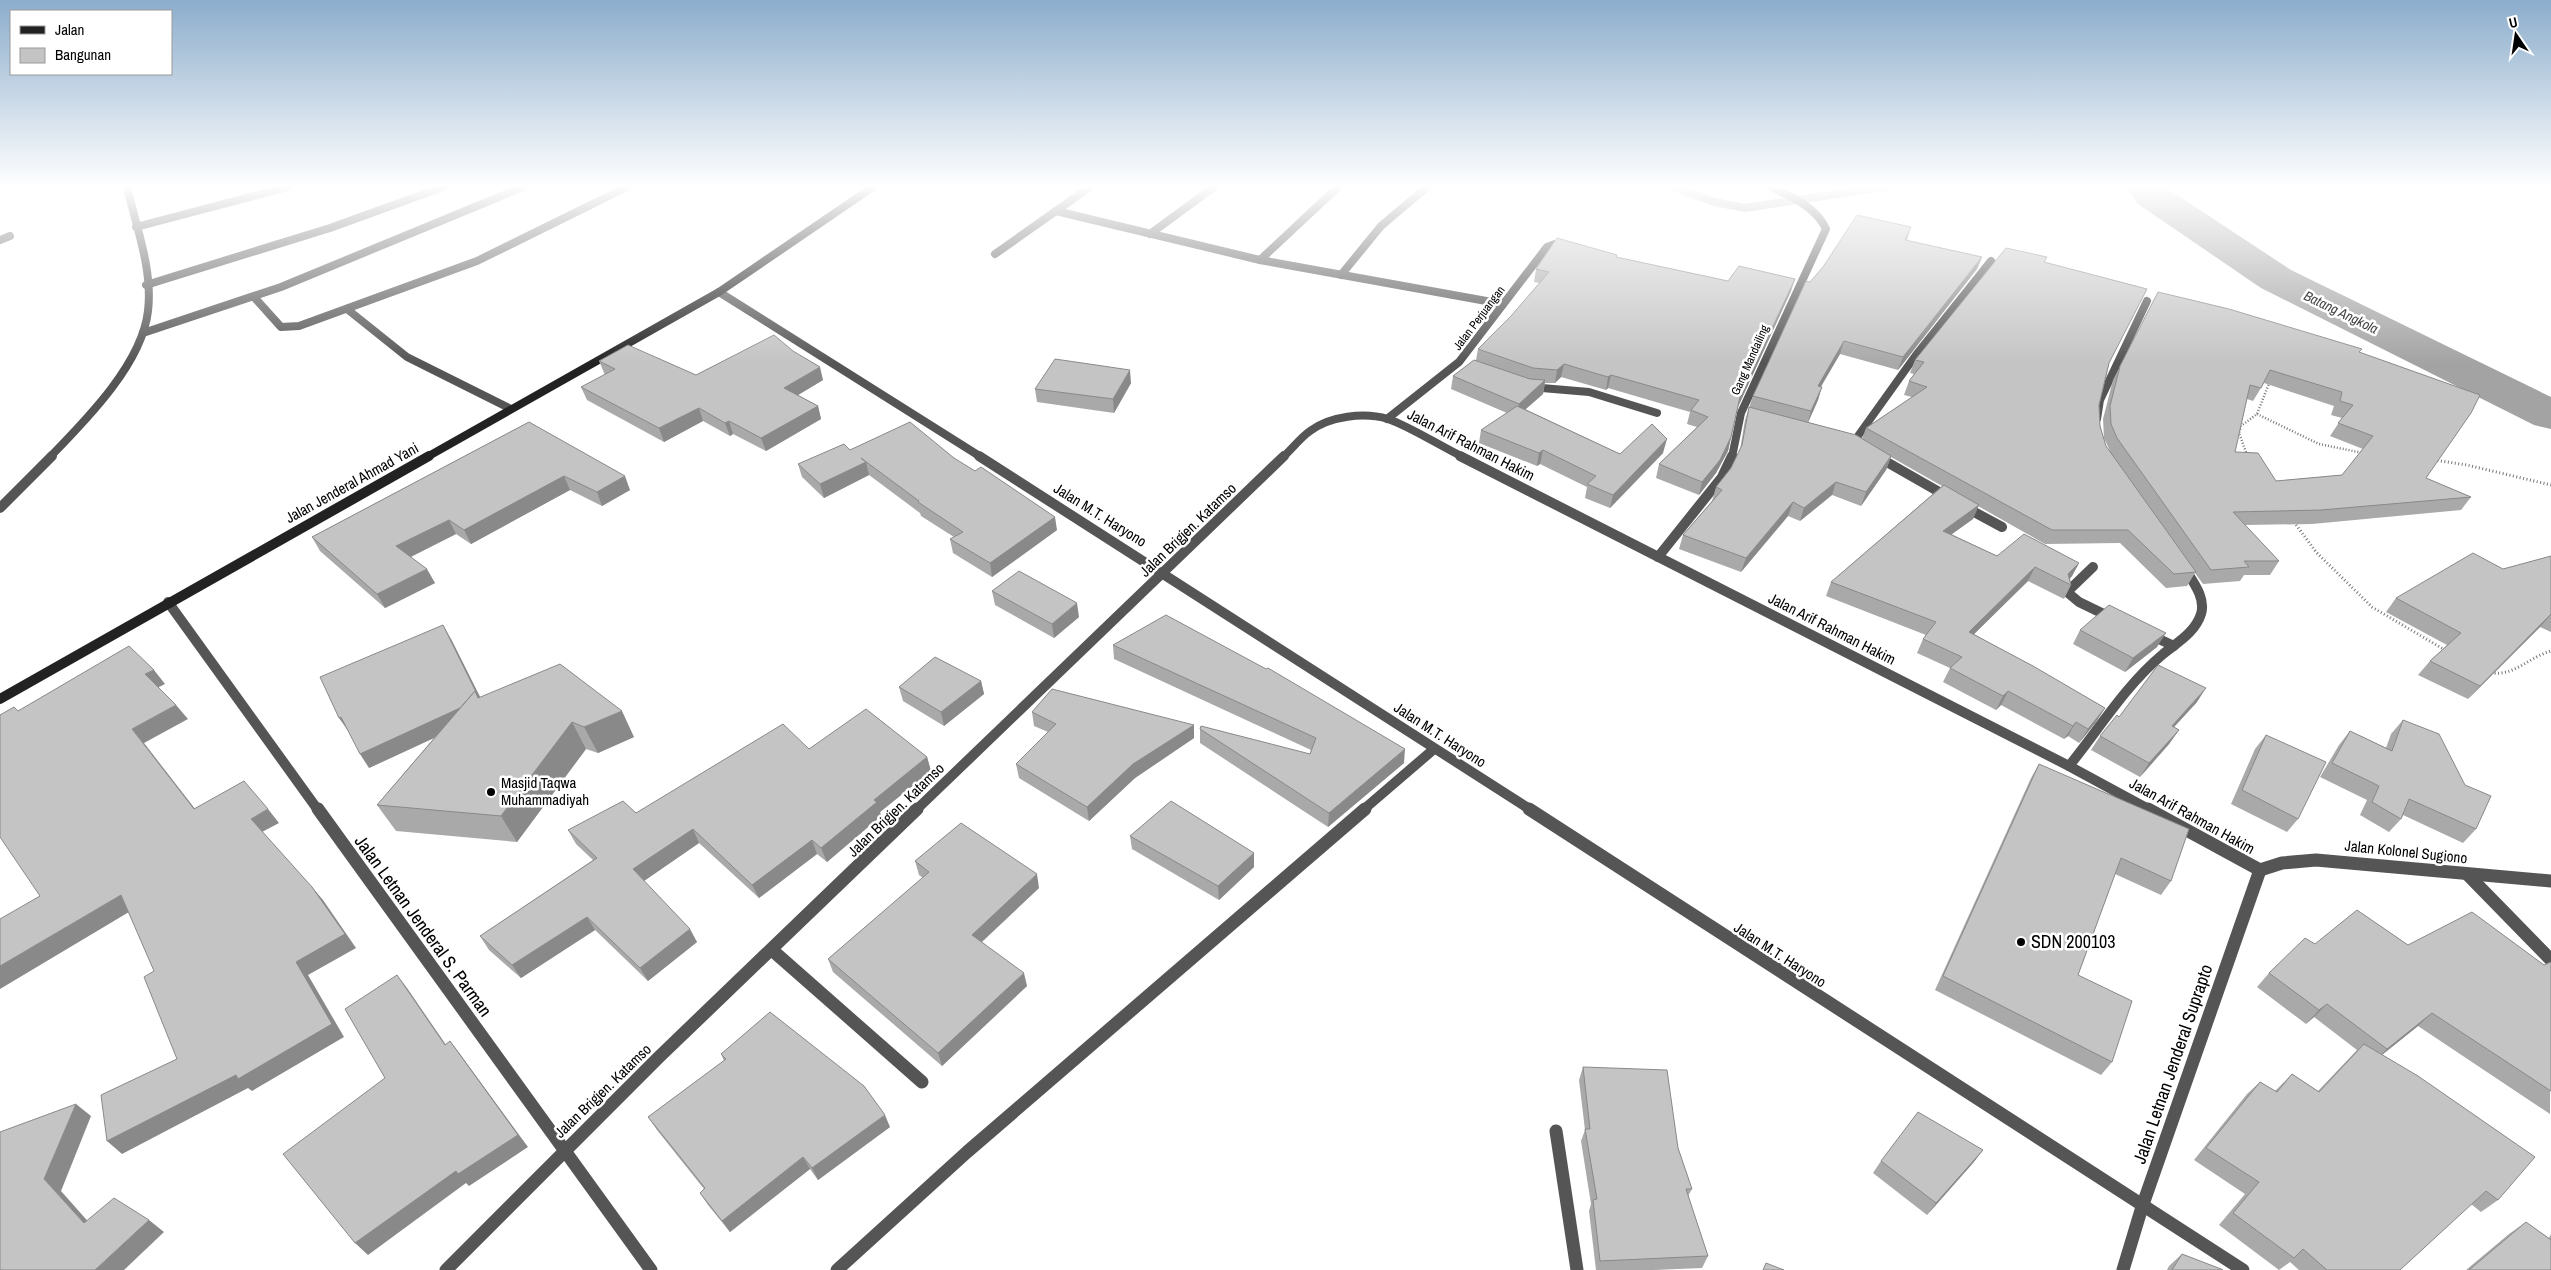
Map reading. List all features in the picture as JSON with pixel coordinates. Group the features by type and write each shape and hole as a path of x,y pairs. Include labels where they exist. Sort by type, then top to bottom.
{"street":[{"path":"0,508 66,441 130,363 144,333 148,311 139,246"},
{"path":"146,285 271,246"},
{"path":"144,333 254,297 383,246"},
{"path":"254,297 281,327 306,324 477,261 507,246"},
{"name":"Jalan Jenderal Ahmad Yani","path":"0,699 168,602 719,292 784,246"},
{"path":"995,254 1006,246"},
{"path":"1202,246 1260,260 1503,304"},
{"path":"1260,260 1275,246"},
{"path":"1341,275 1364,246"},
{"name":"Jalan Perjuangan","path":"1387,419 1463,364 1503,304 1548,246"},
{"name":"Jalan Perjuangan","path":"1563,246 1577,250"},
{"name":"Gang Mandailing","path":"1658,557 1722,477 1733,454 1741,413 1818,246"},
{"path":"1861,448 1916,355 1991,260"},
{"name":"Jalan M.T. Haryono","path":"719,292 1165,574 2243,1270"},
{"path":"2096,432 2100,400 2147,301"},
{"path":"347,309 407,356 511,409"},
{"path":"1519,384 1589,392 1657,413"},
{"path":"1741,413 1750,416"},
{"name":"Jalan Brigjen. Katamso","path":"446,1270 563,1150 1165,574 1310,431 1323,422 1352,415 1387,419"},
{"name":"Jalan Arif Rahman Hakim","path":"1387,419 2069,766 2260,870"},
{"path":"1838,439 1861,448 2002,528"},
{"path":"2069,766 2157,659 2191,631 2202,612 2201,598 2196,586 2179,561"},
{"path":"2093,567 2068,592 2078,602 2122,622"},
{"name":"Jalan Letnan Jenderal S. Parman","path":"168,602 650,1270"},
{"path":"2139,630 2174,646"},
{"path":"837,1270 967,1152 1434,749"},
{"name":"Jalan Kolonel Sugiono","path":"2260,870 2282,863 2316,860 2551,881"},
{"name":"Jalan Letnan Jenderal Suprapto","path":"2123,1270 2142,1206 2260,870"},
{"path":"2468,875 2551,960"},
{"path":"772,950 922,1082"},
{"path":"1556,1131 1577,1270"}],"path":[{"path":"2239,456 2248,457 2239,433 2242,426 2257,414 2273,373"},
{"path":"2257,414 2320,444 2368,454"},
{"path":"2428,460 2467,465 2551,485"},
{"path":"2293,520 2316,552 2372,607 2451,654"},
{"path":"2483,669 2507,675 2531,658 2551,651"}],"building":[{"path":"1551,246 1586,246 1617,255 1616,257 1728,281 1739,266 1795,279 1740,397 1731,437 1720,460 1702,482 1659,464 1708,417 1691,410 1699,400 1564,364 1557,370 1533,368 1478,349 1511,316 1549,272 1536,269"},
{"path":"1837,246 1933,246 1982,257 1903,357 1844,341 1818,386 1822,387 1811,411 1753,396 1806,281 1810,282"},
{"path":"2006,248 2047,257 2044,262 2147,289 2109,363 2099,405 2100,426 2106,446 2196,572 2174,574 2128,530 2052,530 1866,428 1927,387 1909,381 1924,362 1915,360"},
{"path":"2158,292 2229,309 2362,349 2359,352 2480,395 2471,413 2426,478 2471,497 2321,510 2233,512 2279,561 2244,561 2249,567 2211,570 2117,438 2111,424 2110,406 2120,366","holes":["2270,370 2342,392 2340,401 2353,405 2338,423 2373,436 2342,475 2276,481 2258,453 2235,452 2250,385 2261,388"]},
{"path":"774,335 793,351 820,367 784,388 818,406 761,438 729,421 725,423 699,408 659,428 581,387 615,369 599,361 628,345 696,375"},
{"path":"1055,359 1130,370 1113,399 1035,389"},
{"path":"1474,360 1530,379 1545,380 1519,404 1453,376"},
{"path":"1517,406 1620,454 1652,424 1667,439 1613,495 1587,484 1596,476 1543,450 1539,453 1481,430"},
{"path":"1749,407 1856,435 1891,456 1866,492 1836,482 1804,508 1793,502 1746,558 1683,535 1722,490 1716,487 1731,468 1742,445"},
{"path":"529,422 625,476 597,492 564,476 464,530 449,520 396,546 427,569 377,594 312,537"},
{"path":"910,422 954,458 975,471 981,467 1055,517 990,563 950,539 963,532 918,502 861,458 866,462 820,484 798,464 844,444 850,450"},
{"path":"1944,485 1979,505 1943,531 1997,556 2024,534 2079,563 2068,574 2071,585 2035,567 1969,632 2033,666 2105,708 2088,729 2076,722 2073,726 2008,691 2003,696 1950,668 1962,657 1923,639 1936,622 1831,582"},
{"path":"2473,553 2503,569 2551,556 2551,614 2480,686 2430,661 2461,633 2396,598"},
{"path":"1019,571 1077,603 1052,624 992,591"},
{"path":"2109,605 2166,633 2133,658 2080,630"},
{"path":"1166,615 1266,669 1268,668 1405,749 1329,813 1200,729 1201,726 1310,754 1316,738 1113,645"},
{"path":"443,625 479,698 475,691 460,708 360,754 341,717 339,718 320,677"},
{"path":"129,646 154,670 145,674 176,705 132,729 194,809 244,781 268,809 251,819 312,887 345,934 296,962 332,1024 238,1079 236,1075 107,1141 101,1095 177,1059 144,977 154,971 121,895 0,966 0,919 40,896 0,837 0,715 14,707 18,711"},
{"path":"935,657 981,681 941,712 899,687"},
{"path":"560,664 622,711 584,727 572,722 501,816 377,805 475,691 478,698"},
{"path":"2158,665 2206,688 2172,726 2179,730 2149,763 2100,736 2117,715 2119,717"},
{"path":"1052,689 1194,725 1133,764 1087,807 1016,764 1056,724 1032,712"},
{"path":"866,709 927,757 874,800 877,802 821,848 812,840 752,885 693,829 633,869 690,929 640,968 587,917 512,965 480,936 597,858 568,830 623,801 636,813 783,724 809,749"},
{"path":"2403,720 2439,734 2465,785 2491,796 2476,829 2409,799 2401,819 2372,802 2379,786 2332,763 2350,731 2392,751"},
{"path":"2266,735 2326,762 2298,819 2242,790"},
{"name":"SDN 200103","path":"2039,764 2189,829 2171,881 2121,858 2078,975 2132,1001 2112,1062 1943,976"},
{"path":"1171,801 1254,853 1218,886 1130,836"},
{"path":"961,823 1037,874 972,935 1024,973 938,1053 828,959 929,872 915,861"},
{"path":"2357,910 2408,945 2472,912 2544,965 2551,962 2551,1091 2432,1013 2387,1049 2327,1004 2319,1010 2269,973 2305,938 2315,944"},
{"path":"397,975 445,1045 450,1041 518,1135 458,1174 456,1171 355,1243 283,1154 385,1078 345,1009"},
{"path":"770,1012 864,1086 885,1115 812,1168 803,1157 722,1221 700,1193 705,1188 648,1117 726,1059 721,1054"},
{"path":"2364,1044 2418,1076 2535,1157 2498,1200 2486,1191 2400,1270 2327,1270 2303,1249 2294,1258 2233,1213 2259,1182 2206,1148 2260,1082 2277,1092 2292,1074 2319,1092"},
{"path":"1583,1067 1667,1070 1678,1148 1692,1189 1686,1189 1708,1256 1600,1261 1593,1200 1597,1199 1585,1129 1590,1129"},
{"path":"76,1104 44,1179 84,1223 114,1198 149,1220 95,1270 0,1270 0,1132"},
{"path":"1918,1112 1983,1150 1936,1203 1881,1161"},
{"path":"2526,1222 2551,1240 2551,1270 2469,1270"},
{"path":"2182,1254 2221,1269 2223,1270 2172,1270"},
{"path":"1766,1263 1784,1270 1763,1270"}],"waterway":[{"name":"Batang Angkola","path":"2227,246 2276,279 2551,415"}],"place":[{"name":"Masjid Taqwa Muhammadiyah","path":"491,792"},
{"name":"SDN 200103","path":"2021,942"}]}
